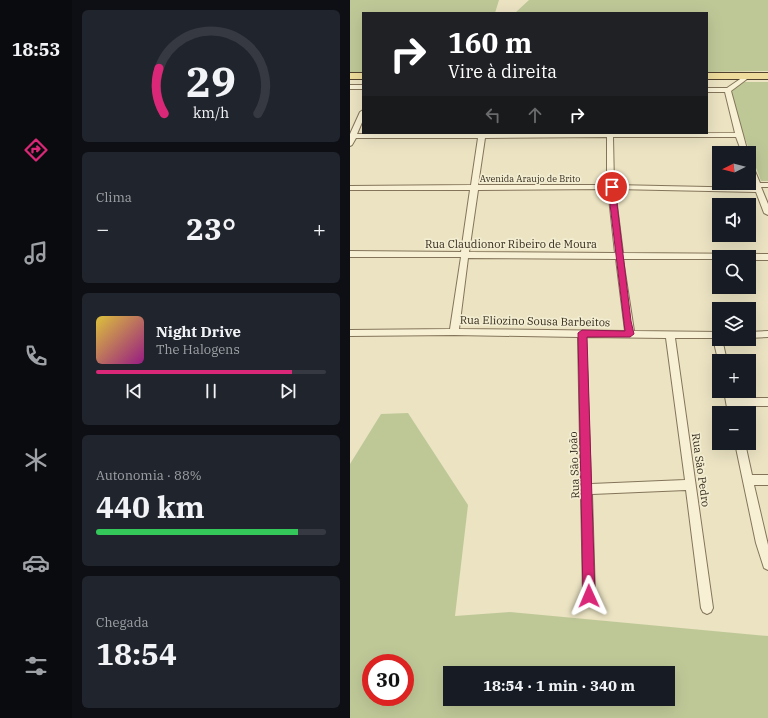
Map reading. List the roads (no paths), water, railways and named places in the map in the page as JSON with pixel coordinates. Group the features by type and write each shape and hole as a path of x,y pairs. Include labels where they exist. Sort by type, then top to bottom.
{"main road":[{"path":"350,76 362,76"},
{"path":"708,76 768,76"}],"street":[{"path":"708,90 728,90 748,76"},
{"path":"350,87 362,87"},
{"path":"728,90 743,146"},
{"path":"350,144 362,114"},
{"path":"352,136 482,134 739,135"},
{"path":"454,332 482,134"},
{"path":"610,134 612,187 619,256 630,334"},
{"path":"756,184 768,213"},
{"name":"Avenida Araujo de Brito","path":"350,188 757,187 768,185"},
{"name":"Rua Claudionor Ribeiro de Moura","path":"350,254 768,257"},
{"name":"Rua Eliozino Sousa Barbeitos","path":"350,333 454,332 712,335"},
{"name":"Rua São João","path":"582,333 589,596"},
{"name":"Rua São Pedro","path":"670,334 707,608"},
{"path":"756,335 768,334"},
{"path":"730,398 732,406"},
{"path":"731,402 768,402"},
{"path":"742,450 768,564"},
{"path":"748,480 768,480"},
{"path":"587,489 691,485"}]}
